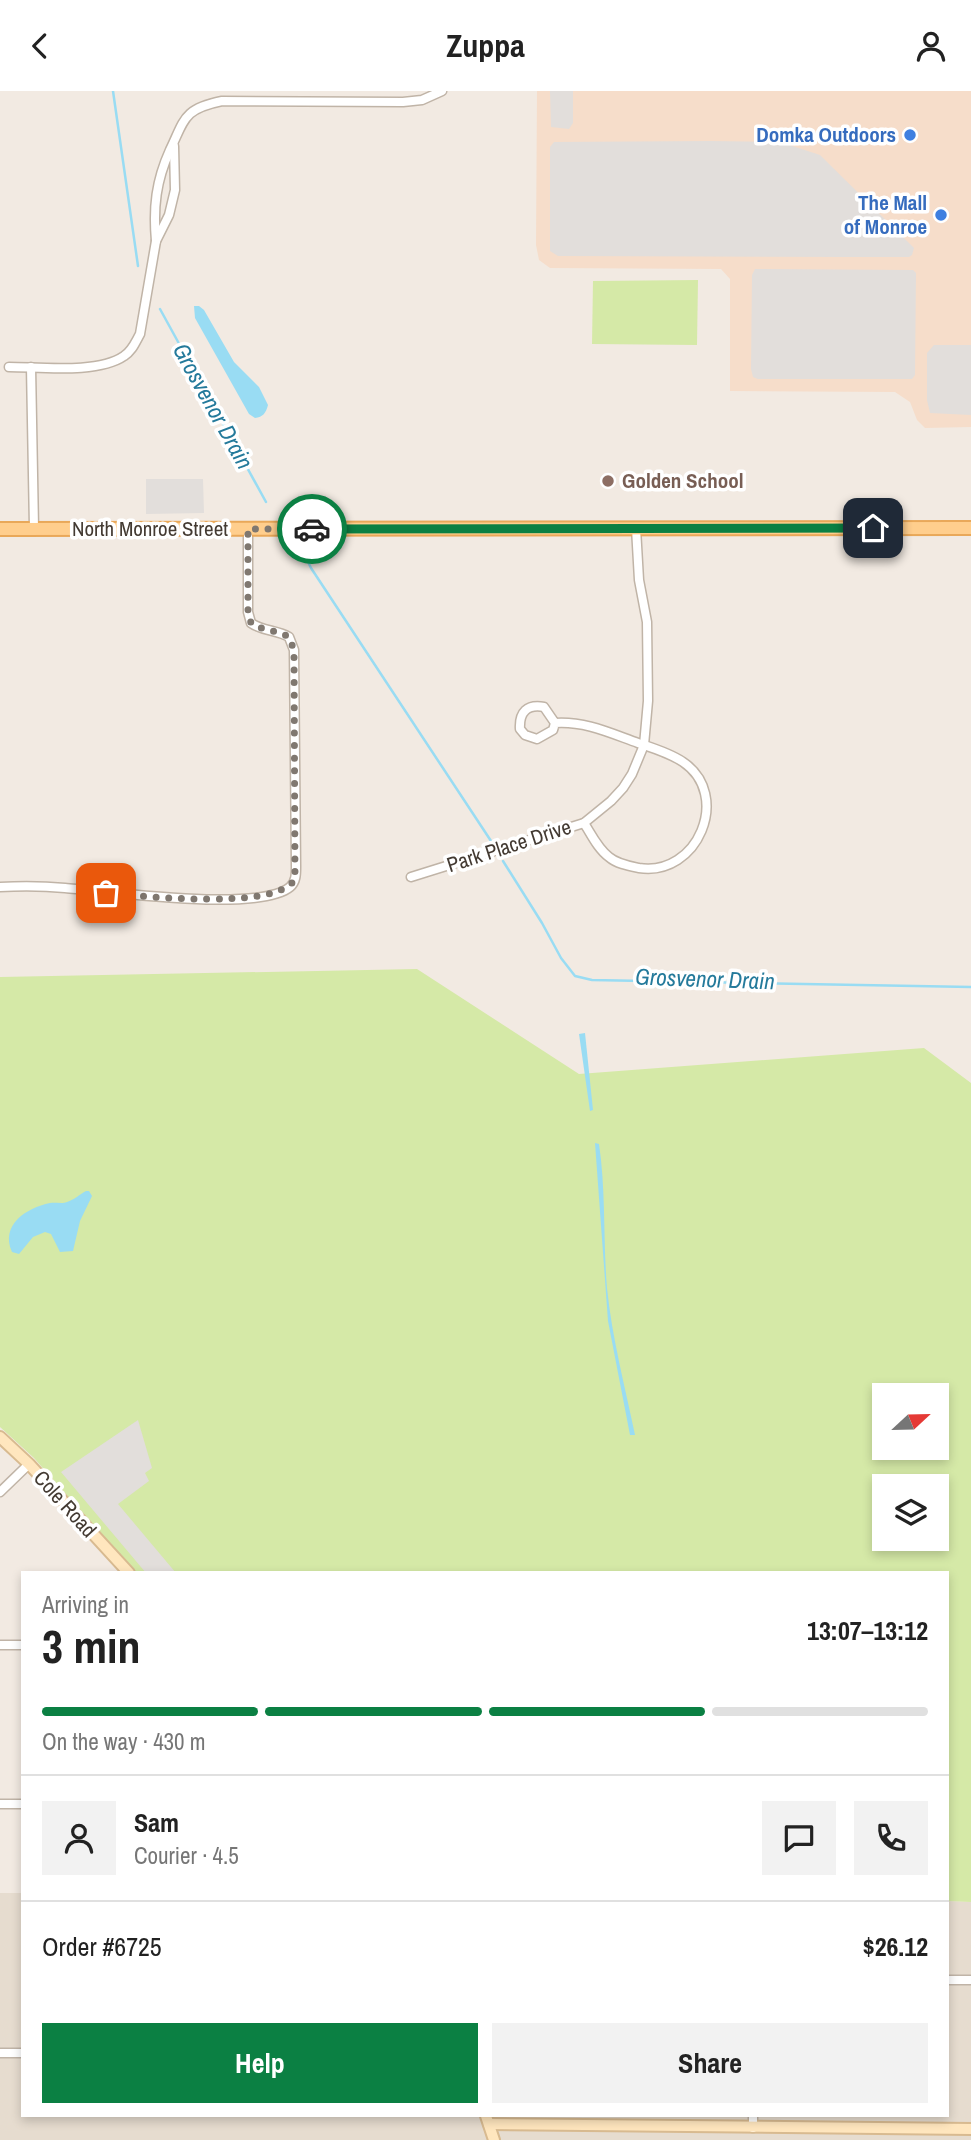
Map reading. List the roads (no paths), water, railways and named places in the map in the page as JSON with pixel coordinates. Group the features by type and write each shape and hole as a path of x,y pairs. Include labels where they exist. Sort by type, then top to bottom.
{"main road":[{"name":"North Monroe Street","path":"0,529 971,528"}],"street":[{"path":"9,367 94,367 110,364 126,355 139,334 156,241 155,194 178,127 186,117 207,104 222,101 403,102 422,100 442,91"},
{"path":"156,241 169,215 175,190 173,143"},
{"path":"32,367 34,529"},
{"name":"Park Place Drive","path":"411,877 583,823 623,788 644,745 648,701 647,622 639,580 636,528"},
{"path":"0,887 68,888 169,898 239,899 268,896 291,887 296,867 294,650 289,637 281,632 257,628 251,623 248,612 248,529"},
{"path":"535,706 544,707 555,723 553,730 537,740 525,736 519,722 520,715 535,706"},
{"path":"555,723 590,725 644,745 684,762 700,782 706,810 701,836 692,848 669,865 648,869 628,866 609,858 583,823"},
{"name":"Cole Road","path":"0,1437 29,1464 127,1571"},
{"path":"0,1492 29,1464"},
{"path":"0,1645 21,1645"},
{"path":"0,1804 21,1804"},
{"path":"949,1980 971,1980"},
{"path":"0,2053 21,2053"},
{"path":"494,2140 488,2120 753,2122 971,2129"}],"water":[{"path":"194,306 204,310 234,362 259,387 268,405 262,416 255,418 249,414 195,318"},
{"path":"585,1033 593,1110 590,1111 579,1034"},
{"path":"595,1143 599,1144 601,1162 609,1307 635,1435 630,1435 608,1321"},
{"path":"86,1191 92,1196 80,1221 73,1251 60,1252 51,1234 45,1232 33,1237 19,1254 12,1252 9,1242 12,1226 24,1214 41,1205 70,1201"}],"waterway":[{"name":"Grosvenor Drain","path":"113,91 138,266"},
{"name":"Grosvenor Drain","path":"160,309 266,502"},
{"name":"Grosvenor Drain","path":"299,543 311,568 493,844"},
{"name":"Grosvenor Drain","path":"503,861 561,958 575,976 592,980 971,987"}],"place":[{"name":"Domka Outdoors","path":"910,135"},
{"name":"The Mall of Monroe","path":"941,215"},
{"name":"Golden School","path":"608,481"}]}
